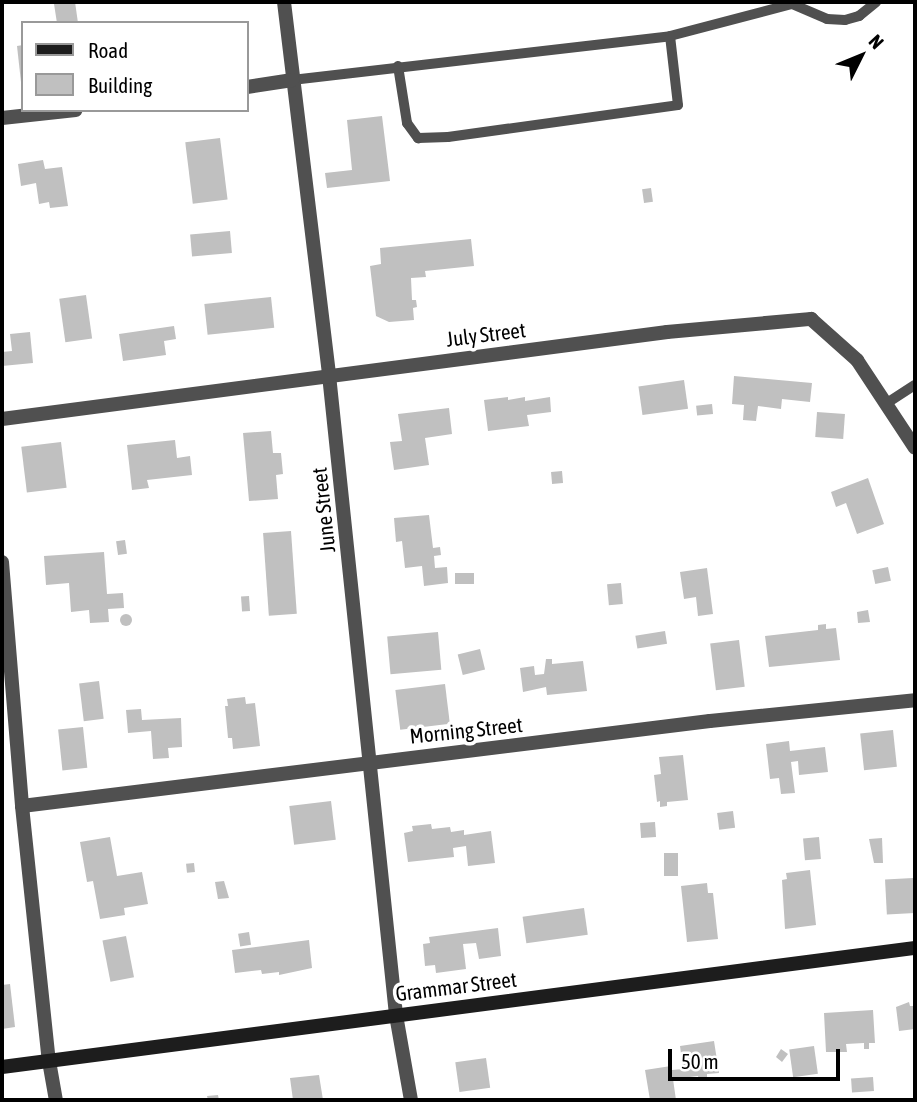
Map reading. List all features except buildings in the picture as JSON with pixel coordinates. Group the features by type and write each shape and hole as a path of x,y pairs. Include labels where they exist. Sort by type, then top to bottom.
{"street":[{"name":"June Street","path":"284,2 329,375 396,1015 411,1100"},
{"path":"248,87 292,80"},
{"path":"2,118 58,112"},
{"name":"July Street","path":"2,419 667,332 811,319 857,360 915,448"},
{"path":"2,562 22,806 48,1061 56,1100"},
{"name":"Morning Street","path":"22,806 710,721 915,700"},
{"name":"Grammar Street","path":"2,1067 915,948"}],"lane":[{"path":"292,80 670,36 792,3 827,19 845,20 859,16 876,2"},
{"path":"398,66 407,123 418,138 448,137 678,106 670,36"},
{"path":"887,403 915,385"}]}
